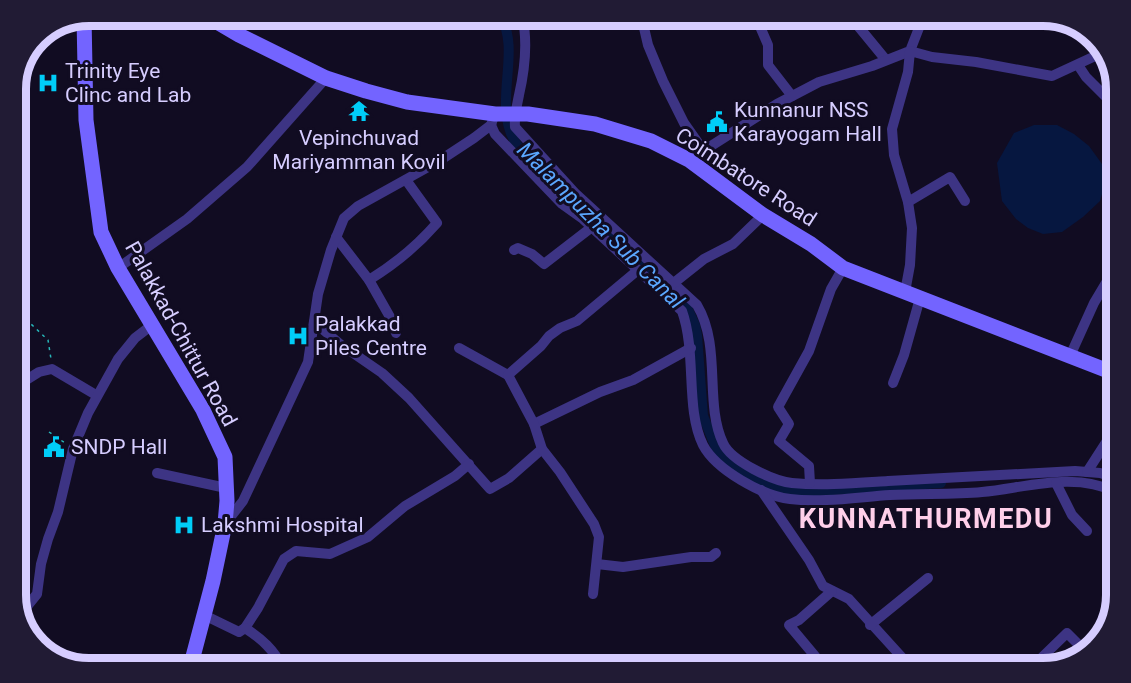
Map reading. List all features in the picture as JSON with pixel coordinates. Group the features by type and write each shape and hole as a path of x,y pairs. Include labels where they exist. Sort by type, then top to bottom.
{"main road":[{"name":"Palakkad-Chittur Road","path":"84,26 86,120 101,232 118,268 203,410 225,457 225,524 193,658"},
{"name":"Coimbatore Road","path":"225,26 326,78 406,102 493,120 528,114 595,124 651,141 689,160 843,268 1106,370"}],"street":[{"path":"524,26 526,41 514,115 515,127 576,194 698,305 705,318 712,356 716,418 723,444 736,458 764,474 790,483 1048,480 1089,482 1106,488"},
{"path":"644,26 648,45 663,81 684,123 703,150"},
{"path":"760,26 768,45 768,65 792,96"},
{"path":"858,26 886,60"},
{"path":"905,292 910,265 912,228 908,202 896,163 892,129 908,72 910,51 920,26"},
{"path":"689,160 792,96 819,82 910,51 932,57 976,62 1052,76 1096,56"},
{"path":"1078,65 1086,77 1105,96"},
{"path":"118,268 187,219 247,168 326,78"},
{"path":"225,524 243,501 308,362 318,294 344,218 358,206 439,161 493,120 495,134 562,204 592,227 682,311 691,348 696,423 704,446 715,460 751,486 789,499 823,499 981,492 1087,472 1106,475"},
{"path":"908,202 950,177 965,201"},
{"path":"369,280 392,266 421,242 437,224 406,180"},
{"path":"664,293 673,282 704,259 733,244 763,214"},
{"path":"514,250 518,248 532,254 544,264 592,227"},
{"path":"336,237 369,280 390,317 396,333"},
{"path":"810,483 809,466 779,441 789,424 778,407 809,351 831,289 843,268"},
{"path":"508,375 549,336 560,328 577,321 638,270"},
{"path":"1070,356 1105,284"},
{"path":"893,383 904,355 920,298"},
{"path":"314,322 339,344 382,373 409,398 490,489 509,478 542,449"},
{"path":"27,607 38,594 43,556 58,512 73,449 96,395 118,359 135,338 152,325"},
{"path":"459,348 508,375 534,424 542,449 594,524 599,537 593,594"},
{"path":"534,424 600,392 633,380 691,348"},
{"path":"26,380 39,372 52,369 96,395"},
{"path":"1087,472 1106,443"},
{"path":"204,615 239,632 245,628 258,608 284,559 296,551 330,554 368,537 405,506 455,476 469,464"},
{"path":"157,473 226,488"},
{"path":"1048,480 1072,515 1087,531"},
{"path":"761,490 809,560 823,586 849,599 870,625 902,658"},
{"path":"597,564 623,567 692,557 711,557 716,554"},
{"path":"870,625 928,578"},
{"path":"817,658 789,625 799,620 832,591"},
{"path":"245,628 261,639 278,658"},
{"path":"1041,658 1067,633 1079,645"}],"path":[{"path":"26,319 48,340 52,369"},
{"path":"49,432 73,449"}],"water":[{"path":"1034,125 1057,125 1074,134 1089,146 1102,164 1105,184 1100,201 1062,232 1043,234 1028,228 1016,219 1002,201 997,163 1014,133"}],"waterway":[{"name":"Malampuzha Sub Canal","path":"505,26 509,44 506,109 508,125 514,140 538,168 685,303 697,335 703,416 719,455 740,471 778,490 802,492 941,483"}],"place":[{"name":"Trinity Eye Clinc and Lab","path":"48,83"},
{"name":"Vepinchuvad Mariyamman Kovil","path":"359,111"},
{"name":"Kunnanur NSS Karayogam Hall","path":"717,122"},
{"name":"Palakkad Piles Centre","path":"298,336"},
{"name":"SNDP Hall","path":"54,447"},
{"name":"Lakshmi Hospital","path":"184,525"}],"district":[{"name":"KUNNATHURMEDU","path":"926,519"}]}
